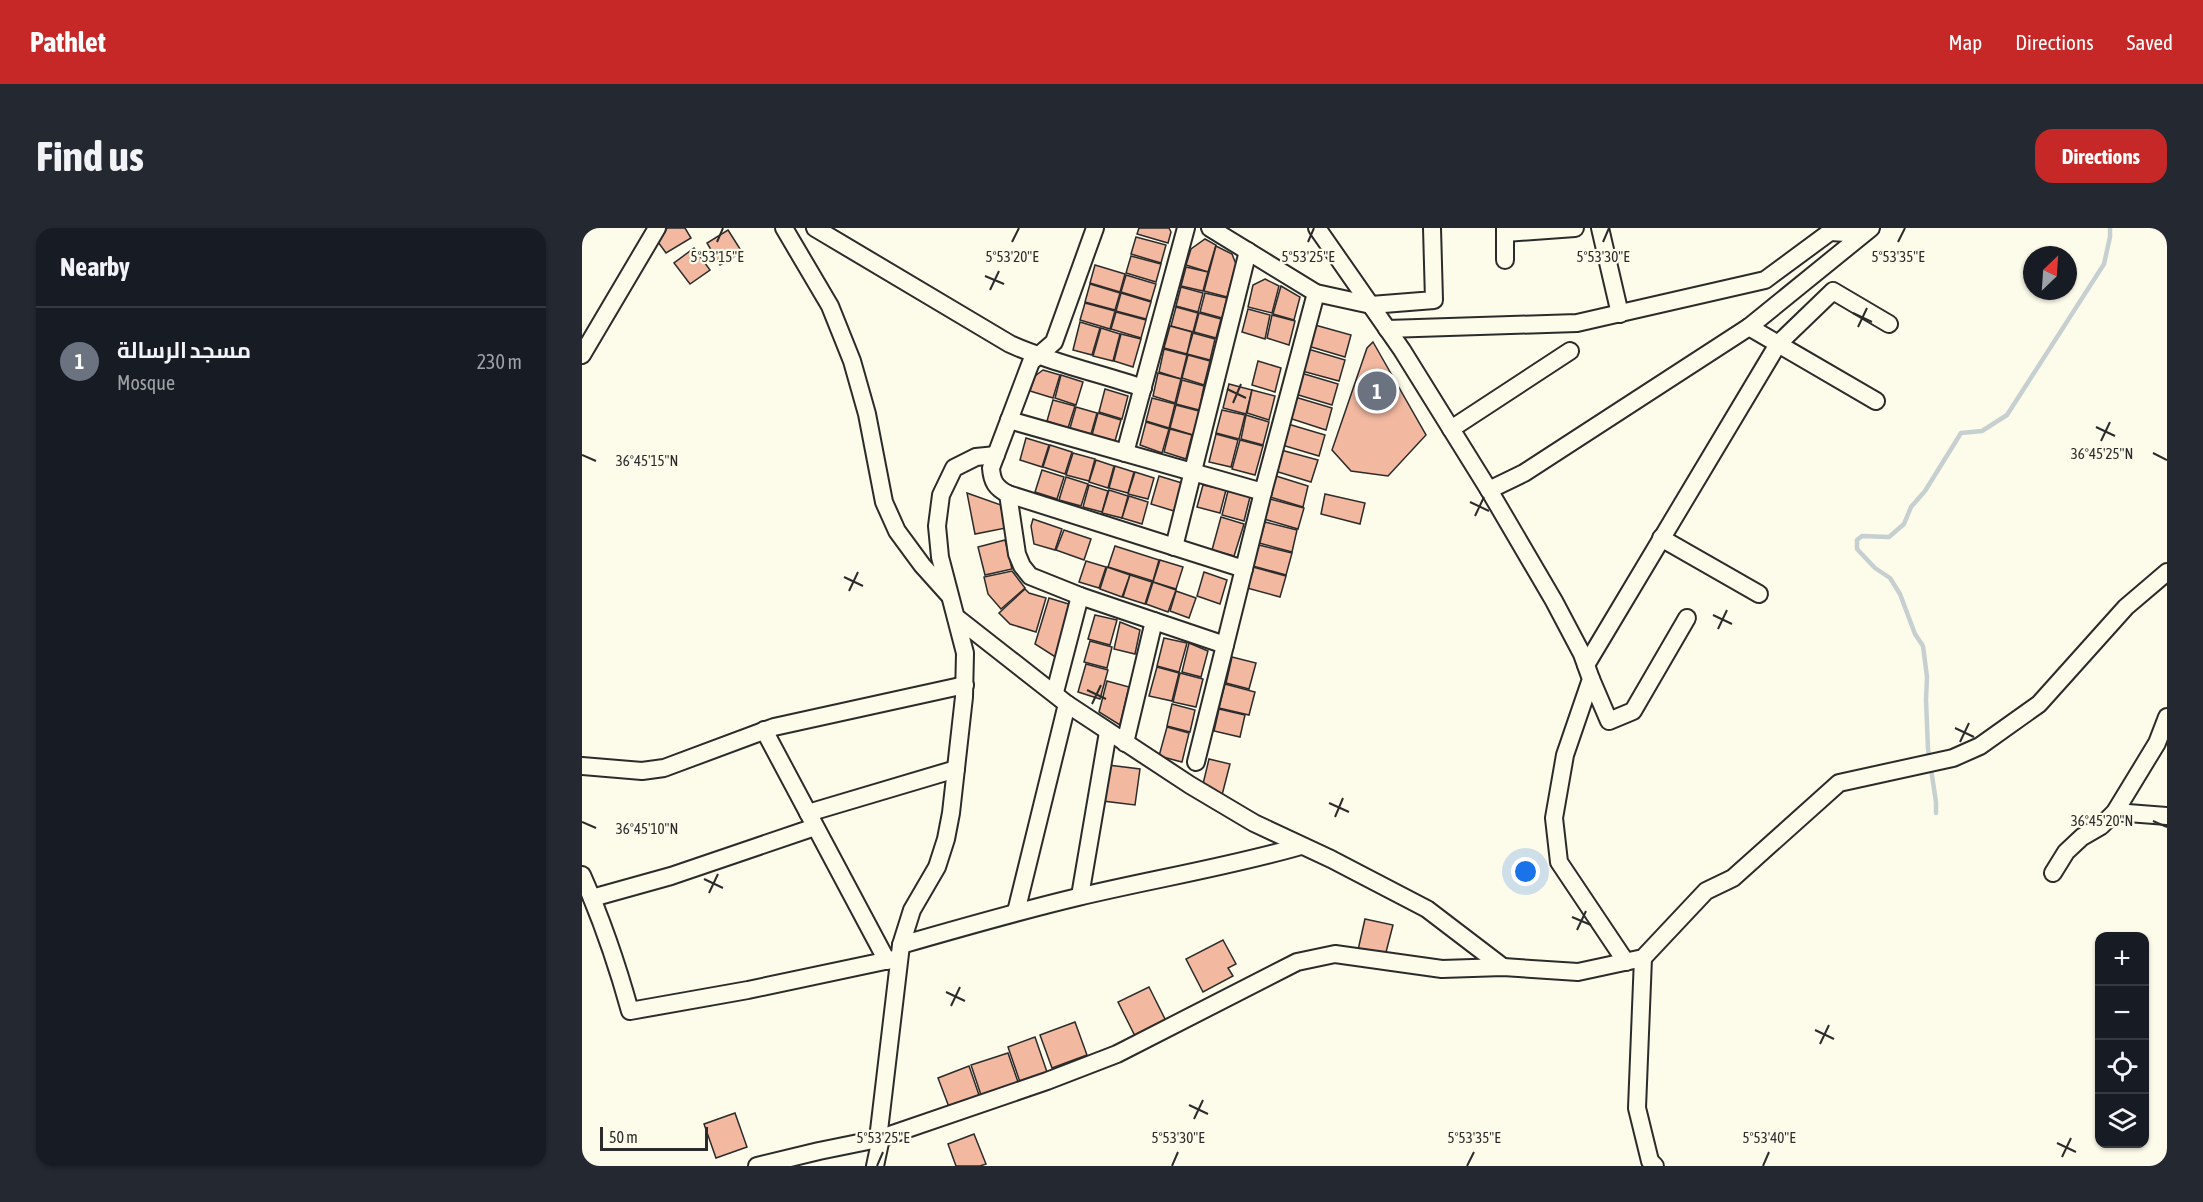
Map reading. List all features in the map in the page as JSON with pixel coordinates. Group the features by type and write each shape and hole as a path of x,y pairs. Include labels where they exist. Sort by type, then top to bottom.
{"street":[{"path":"582,355 657,228"},
{"path":"784,228 830,306 852,361 867,414 884,502 892,521 922,565 951,597"},
{"path":"815,228 1010,344 1037,356 1094,371 1143,388"},
{"path":"1095,228 1054,342 1031,362 991,468 992,478 998,488 1008,494 1244,569"},
{"path":"1125,453 1186,228"},
{"path":"1210,228 1316,292 1371,305 1434,300 1432,228"},
{"path":"1317,228 1387,329 1489,490 1554,602 1609,722 1633,711 1688,618"},
{"path":"1505,260 1505,231 1575,228"},
{"path":"1600,228 1620,314"},
{"path":"1387,329 1577,323 1765,280 1827,230 1867,231"},
{"path":"1489,490 1524,473 1749,327 1867,231"},
{"path":"1174,547 1248,251"},
{"path":"1626,962 1559,862 1554,818 1565,755 1588,672 1661,538 1778,344 1833,291 1889,324"},
{"path":"1196,762 1263,492 1316,292"},
{"path":"1749,327 1876,401"},
{"path":"1451,429 1570,351"},
{"path":"1008,420 1263,492"},
{"path":"875,1166 896,955 912,910 937,867 950,821 965,685 965,653 940,557 937,526 941,495 954,468 976,457 996,455"},
{"path":"1008,494 1017,554 1022,566 1030,576 1080,596 1225,645"},
{"path":"1661,538 1759,594"},
{"path":"757,1166 879,1139 1047,1082 1117,1054 1297,962 1335,954 1442,969 1503,967 1578,972 1643,958 1706,891 1733,878 1839,783 1953,758 1980,746 2039,704 2126,608 2167,572"},
{"path":"1016,912 1080,596"},
{"path":"956,618 1108,732 1190,785 1254,823 1427,909 1503,967"},
{"path":"1125,743 1154,621"},
{"path":"582,766 642,771 664,768 764,730 965,685"},
{"path":"2054,873 2066,852 2082,837 2101,826 2115,812 2157,743 2167,717"},
{"path":"764,730 812,820 896,955"},
{"path":"1080,896 1108,732"},
{"path":"592,898 683,873 812,820 956,769"},
{"path":"2115,812 2167,816"},
{"path":"582,875 616,962 630,1011 748,990 896,955 1016,912 1080,896 1248,861 1301,846"},
{"path":"1643,958 1636,1108 1650,1161 1655,1166"}],"building":[{"path":"667,228 685,228 691,238 666,253 658,242"},
{"path":"1139,228 1169,228 1171,232 1168,243 1137,234"},
{"path":"728,230 742,252 720,265 707,243"},
{"path":"1136,237 1166,245 1161,263 1131,254"},
{"path":"1205,239 1216,245 1208,272 1186,265 1191,249"},
{"path":"1216,246 1232,254 1236,264 1227,297 1204,291"},
{"path":"694,248 710,270 690,284 674,263"},
{"path":"1131,256 1161,264 1156,282 1126,273"},
{"path":"1095,265 1125,274 1120,292 1090,283"},
{"path":"1186,267 1208,272 1203,291 1181,286"},
{"path":"1126,275 1156,284 1151,301 1121,292"},
{"path":"1265,279 1279,286 1272,313 1248,307 1253,285"},
{"path":"1090,284 1120,293 1115,310 1085,302"},
{"path":"1281,286 1300,297 1294,320 1273,314"},
{"path":"1181,287 1203,293 1198,312 1176,306"},
{"path":"1121,293 1151,302 1146,319 1116,311"},
{"path":"1205,293 1227,298 1222,318 1200,312"},
{"path":"1085,303 1115,311 1110,329 1080,320"},
{"path":"1176,307 1198,313 1193,332 1171,326"},
{"path":"1248,309 1270,315 1265,339 1242,332"},
{"path":"1116,312 1146,320 1141,338 1111,329"},
{"path":"1199,313 1221,319 1216,338 1194,332"},
{"path":"1272,315 1295,321 1289,345 1267,338"},
{"path":"1080,322 1100,328 1092,355 1073,350"},
{"path":"1315,325 1351,335 1345,357 1308,346"},
{"path":"1170,326 1192,332 1187,354 1164,348"},
{"path":"1101,328 1120,334 1113,361 1093,356"},
{"path":"1193,333 1215,339 1210,360 1187,354"},
{"path":"1121,334 1141,339 1133,367 1114,361"},
{"path":"1373,342 1426,435 1388,476 1351,471 1332,450 1367,348"},
{"path":"1164,349 1187,355 1181,379 1159,372"},
{"path":"1308,349 1345,360 1339,381 1302,371"},
{"path":"1188,355 1210,361 1204,385 1182,378"},
{"path":"1258,361 1281,368 1275,392 1252,385"},
{"path":"1043,370 1060,375 1053,398 1030,391 1035,376"},
{"path":"1158,373 1181,379 1175,403 1153,396"},
{"path":"1301,373 1338,384 1332,405 1295,394"},
{"path":"1061,375 1083,382 1076,405 1055,398"},
{"path":"1182,380 1204,386 1199,410 1176,404"},
{"path":"1229,384 1252,390 1246,414 1223,408"},
{"path":"1105,389 1128,396 1122,419 1099,412"},
{"path":"1252,390 1275,396 1269,420 1247,413"},
{"path":"1295,397 1332,408 1326,430 1289,418"},
{"path":"1152,398 1175,404 1169,428 1146,421"},
{"path":"1053,400 1075,406 1068,428 1047,421"},
{"path":"1176,405 1199,411 1193,435 1170,428"},
{"path":"1076,407 1097,413 1091,434 1070,428"},
{"path":"1222,410 1245,415 1239,439 1216,433"},
{"path":"1098,413 1121,420 1115,441 1092,435"},
{"path":"1246,415 1269,422 1263,445 1241,439"},
{"path":"1146,422 1169,429 1162,453 1140,445"},
{"path":"1288,424 1325,435 1319,456 1282,445"},
{"path":"1170,429 1192,435 1186,459 1164,452"},
{"path":"1216,434 1238,440 1231,467 1209,462"},
{"path":"1026,438 1049,445 1042,467 1020,460"},
{"path":"1240,440 1263,446 1255,475 1232,469"},
{"path":"1050,445 1072,452 1065,474 1043,467"},
{"path":"1281,450 1318,460 1311,482 1275,471"},
{"path":"1073,453 1095,459 1089,481 1066,475"},
{"path":"1096,460 1114,466 1108,488 1089,482"},
{"path":"1115,466 1134,472 1128,493 1109,488"},
{"path":"1042,470 1064,477 1057,499 1035,492"},
{"path":"1135,472 1154,478 1148,499 1128,494"},
{"path":"1159,476 1182,483 1174,511 1151,504"},
{"path":"1276,476 1308,486 1303,507 1270,497"},
{"path":"1066,477 1088,484 1081,506 1059,500"},
{"path":"1089,485 1108,491 1102,512 1083,507"},
{"path":"1203,485 1226,490 1220,513 1197,507"},
{"path":"1109,490 1128,496 1122,518 1102,513"},
{"path":"1228,491 1250,497 1244,521 1222,515"},
{"path":"967,493 1001,505 1006,528 975,534"},
{"path":"1325,494 1365,503 1360,524 1321,514"},
{"path":"1129,496 1148,502 1142,524 1122,518"},
{"path":"1270,499 1304,508 1298,529 1264,519"},
{"path":"1221,517 1244,524 1234,556 1212,550"},
{"path":"1033,519 1062,529 1055,550 1034,544 1031,526"},
{"path":"1265,522 1297,530 1292,552 1259,543"},
{"path":"1064,530 1091,539 1084,560 1056,550"},
{"path":"1005,540 1012,569 985,575 978,547"},
{"path":"1259,545 1292,553 1286,575 1253,566"},
{"path":"1115,546 1159,560 1153,581 1108,567"},
{"path":"1160,560 1183,567 1176,589 1153,582"},
{"path":"1086,561 1106,567 1099,588 1079,582"},
{"path":"1107,567 1130,575 1122,597 1100,589"},
{"path":"1253,567 1286,576 1280,597 1247,588"},
{"path":"1012,571 1025,588 1001,609 988,594 984,577"},
{"path":"1204,572 1227,580 1220,604 1197,596"},
{"path":"1130,575 1152,582 1145,604 1123,597"},
{"path":"1153,582 1176,590 1168,612 1146,604"},
{"path":"1025,589 1029,593 1046,598 1036,632 1010,624 999,613"},
{"path":"1176,591 1196,598 1189,618 1170,611"},
{"path":"1049,598 1072,605 1057,658 1035,644"},
{"path":"1095,615 1117,620 1110,645 1088,639"},
{"path":"1120,622 1140,630 1135,654 1114,649"},
{"path":"1164,638 1187,643 1179,672 1157,666"},
{"path":"1090,641 1112,647 1107,668 1084,662"},
{"path":"1189,643 1208,651 1201,677 1182,672"},
{"path":"1232,657 1256,663 1249,689 1226,683"},
{"path":"1086,664 1108,670 1100,699 1078,692"},
{"path":"1157,667 1179,673 1172,701 1149,696"},
{"path":"1180,673 1203,679 1196,707 1173,702"},
{"path":"1107,681 1129,687 1120,725 1099,712"},
{"path":"1225,684 1255,692 1249,715 1219,708"},
{"path":"1172,704 1195,710 1190,732 1167,726"},
{"path":"1219,709 1245,715 1240,737 1214,731"},
{"path":"1167,727 1189,733 1182,762 1159,756"},
{"path":"1209,759 1230,764 1222,795 1203,784"},
{"path":"1108,765 1140,769 1135,805 1103,801"},
{"path":"1365,919 1393,925 1385,956 1358,950"},
{"path":"1223,940 1236,964 1228,968 1233,976 1203,992 1186,959"},
{"path":"1149,987 1166,1021 1135,1036 1118,1002"},
{"path":"1075,1022 1087,1055 1052,1068 1040,1035"},
{"path":"1035,1037 1047,1072 1020,1082 1008,1047"},
{"path":"1008,1053 1018,1082 981,1095 971,1065"},
{"path":"969,1066 979,1095 949,1107 938,1078"},
{"path":"735,1113 747,1147 716,1158 704,1124"},
{"path":"974,1134 986,1164 956,1166 948,1144"}],"waterway":[{"path":"1936,813 1928,749 1927,677 1923,646 1915,634 1900,594 1890,578 1875,568 1857,549 1857,540 1862,536 1889,537 1904,524 1911,507 1925,491 1961,433 1982,431 2007,415 2104,264 2110,228"}],"place":[{"name":"مسجد الرسالة","path":"1377,391"}]}
